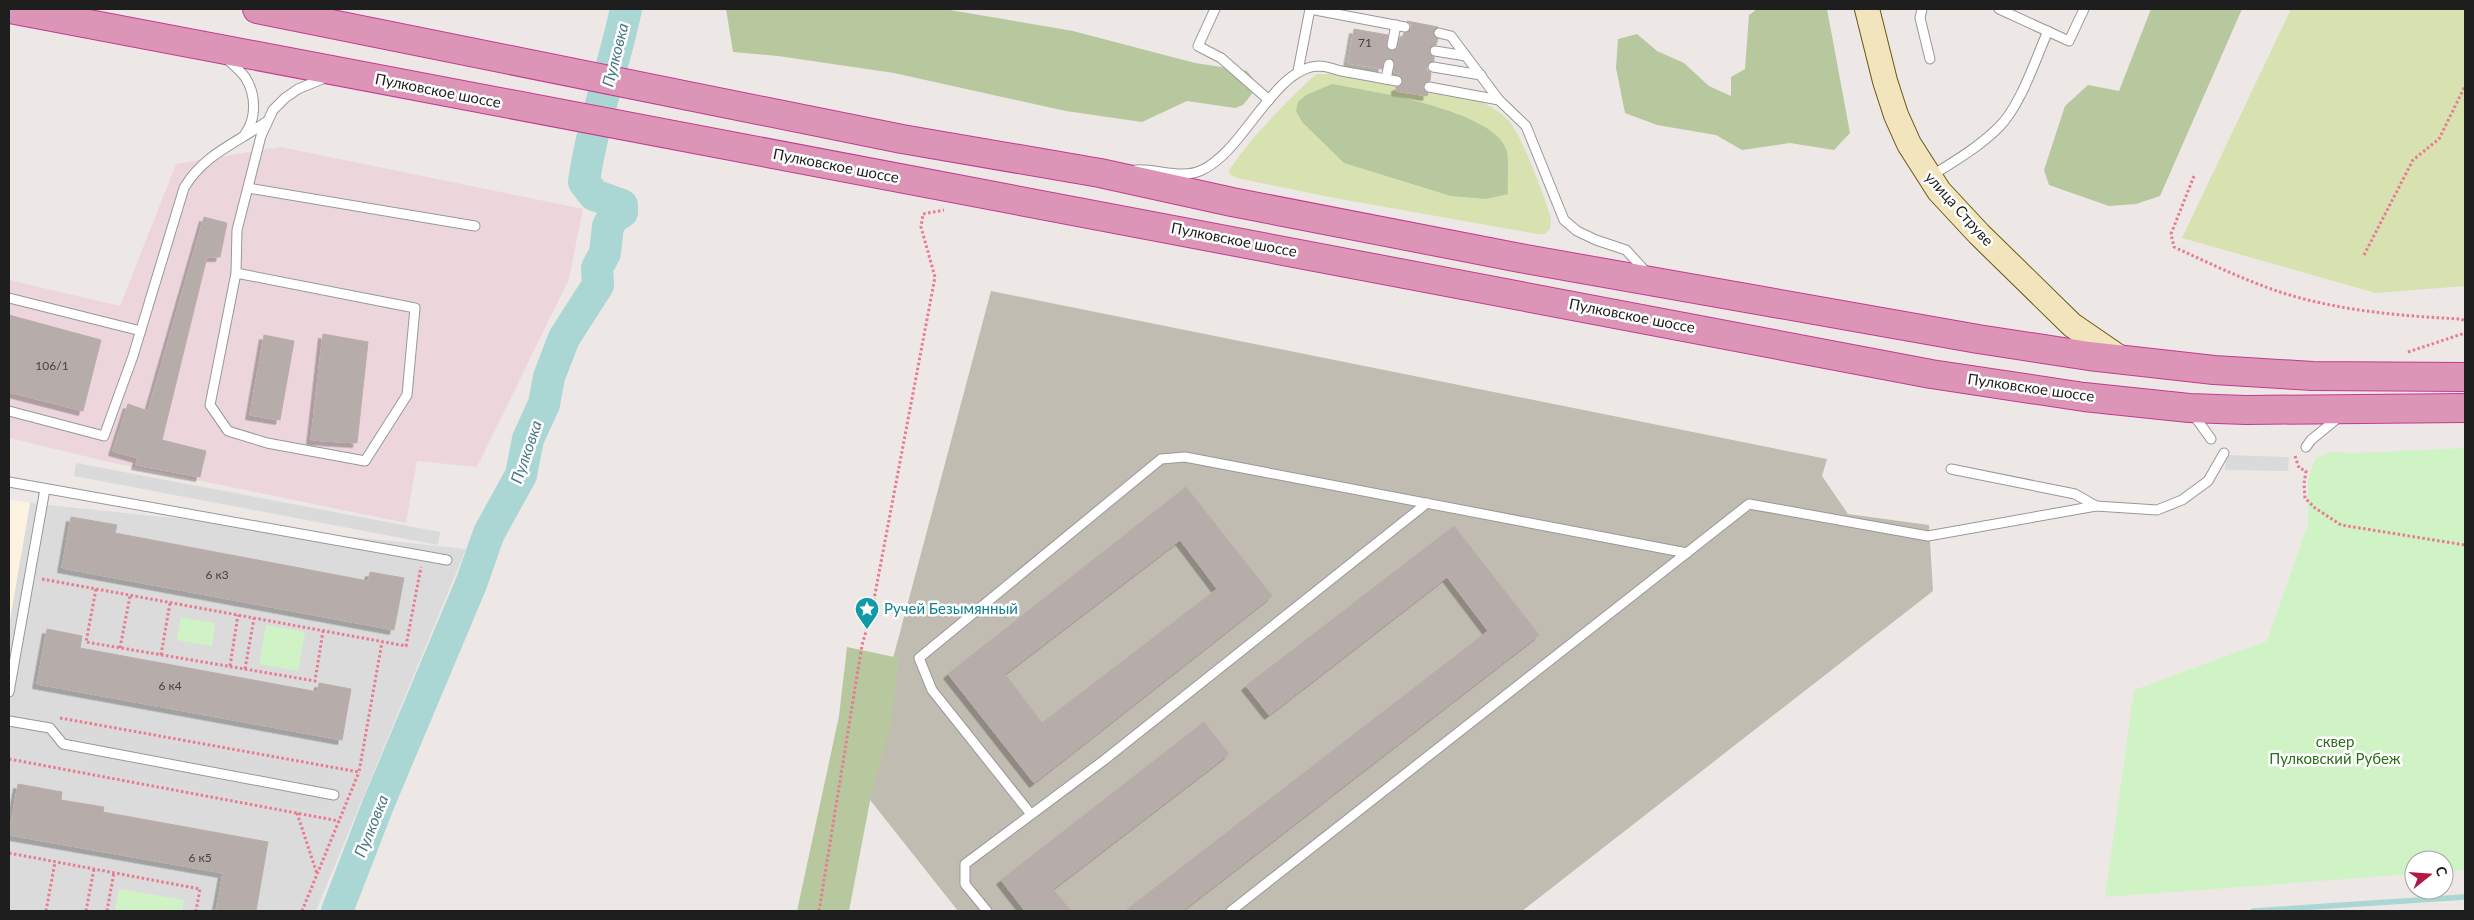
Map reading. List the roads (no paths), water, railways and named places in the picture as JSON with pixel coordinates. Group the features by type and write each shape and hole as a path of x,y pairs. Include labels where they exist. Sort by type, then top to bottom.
{"highway":[{"name":"Пулковское шоссе","path":"10,9 1931,374 2084,397 2189,408 2246,410 2465,408"},
{"path":"257,9 564,71 633,83 902,139 1100,173 1232,202 1443,243 1978,339 2123,360 2214,370 2312,376 2465,376"}],"street":[{"name":"улица Струве","path":"1867,9 1885,81 1896,115 1909,144 1930,177 1972,227 2072,325 2123,360"}],"lane":[{"path":"1215,9 1198,46 1221,58 1269,100"},
{"path":"1298,72 1310,9 1400,26 1396,44"},
{"path":"1922,9 1920,18 1930,59"},
{"path":"1999,9 2069,40 2084,9"},
{"path":"1930,177 1965,155 2000,126 2014,107 2048,31"},
{"path":"1438,33 1451,36 1500,100 1526,126 1564,220 1577,231 1596,240 1626,250 1655,281"},
{"path":"216,47 246,78 262,129"},
{"path":"1435,51 1466,56"},
{"path":"1386,79 1389,64"},
{"path":"1100,173 1150,168 1179,174 1201,171 1220,159 1269,100 1298,72 1319,66 1397,81"},
{"path":"1432,67 1481,75"},
{"path":"236,273 415,308 407,395 365,461 267,443 228,432 210,405 236,273 238,230 262,129 285,98 298,89 342,72"},
{"path":"1429,87 1500,100"},
{"path":"240,140 250,127 255,109"},
{"path":"9,411 104,436 141,331 184,188 193,173 204,161 222,149 262,129"},
{"path":"248,188 475,226"},
{"path":"9,298 141,331"},
{"path":"2189,408 2211,439"},
{"path":"2306,447 2311,440 2348,409"},
{"path":"1231,911 1749,504 1928,536 2096,506 2157,510 2182,500 2208,481 2224,453"},
{"path":"1030,813 932,690 918,658 1161,459 1185,457 1687,553"},
{"path":"1951,469 2075,494 2096,506"},
{"path":"9,482 447,560"},
{"path":"9,692 45,489"},
{"path":"987,911 965,884 965,864 1030,813 1103,761 1427,503"},
{"path":"9,721 50,728 63,744 334,795"}],"waterway":[{"name":"Пулковка","path":"337,911 378,805 471,584 489,533 521,475 528,439 544,404 549,377 564,338 598,285 597,268 605,253 608,226 613,218 622,212 622,205 594,195 584,182 592,138 626,9"},
{"path":"2253,911 2465,897"}],"place":[{"name":"Ручей Безымянный","path":"867,630"}],"park label":[{"name":"сквер Пулковский Рубеж","path":"2335,750"}]}
